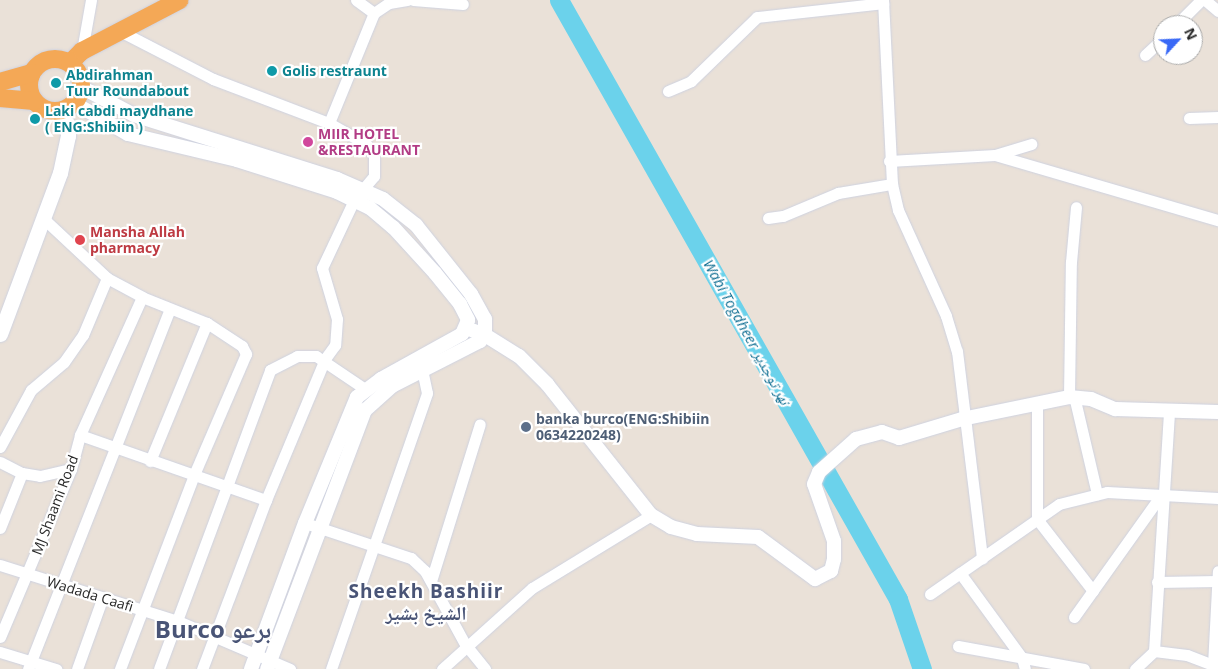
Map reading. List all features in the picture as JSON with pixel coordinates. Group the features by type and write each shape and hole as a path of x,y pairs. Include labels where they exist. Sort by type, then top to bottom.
{"highway":[{"path":"0,82 32,72 44,61 76,57 120,31 180,0"},
{"path":"32,72 30,92 34,100 41,107 58,111 74,103 81,87 76,57"},
{"path":"0,98 34,100"}],"main road":[{"path":"0,334 45,220 68,136 68,125 58,111"}],"street":[{"path":"356,0 374,13"},
{"path":"329,123 374,13 382,6 407,0"},
{"path":"413,0 462,4"},
{"path":"1186,15 1201,0"},
{"path":"1205,0 1218,11"},
{"path":"668,91 691,81 748,23 762,15 883,1 889,161 892,184 898,210 954,342 963,386 962,419 982,558"},
{"path":"76,57 92,2"},
{"path":"120,31 213,79 329,123 366,144 374,156 374,176 354,200 322,268 337,319 335,345 325,360 266,500 202,669"},
{"path":"1145,55 1153,47"},
{"path":"81,87 134,116 239,154 354,200 393,227 435,273 465,311 466,328"},
{"path":"74,103 128,134 239,154 364,189 399,210 439,253 480,307 485,319 485,335"},
{"path":"128,134 134,116"},
{"path":"1189,118 1218,117"},
{"path":"889,161 995,154 1031,144"},
{"path":"995,154 1218,220"},
{"path":"768,218 783,216 838,193 892,184"},
{"path":"1076,207 1071,262 1071,397 1097,494"},
{"path":"45,220 107,278 142,297 207,322 242,346 246,354 194,474 120,669"},
{"path":"0,447 31,390 64,362 83,334 107,278"},
{"name":"MJ Shaami Road","path":"0,637 28,575 70,468 80,435 142,297"},
{"path":"30,665 170,309"},
{"path":"150,460 207,322"},
{"path":"466,328 485,335 519,356 547,384 651,515 672,528 697,534 758,537 803,573 815,580 824,578 834,559 834,540 816,497 814,484 819,472 856,439 882,432 898,438 962,419 1071,397 1115,409 1216,411"},
{"path":"269,665 365,410 376,396 421,364 466,328"},
{"path":"254,662 304,523 347,420 365,389 421,364 468,348 485,335"},
{"path":"159,669 270,370 297,356 325,360 365,389"},
{"path":"331,669 427,393 421,364"},
{"path":"1037,403 1037,519 1092,591"},
{"path":"1135,669 1154,651 1161,495 1170,410"},
{"path":"431,581 480,424"},
{"path":"80,435 266,500"},
{"path":"0,462 22,473 40,476 70,468"},
{"path":"0,528 22,473"},
{"path":"930,594 1059,504 1097,494 1218,498"},
{"path":"1074,617 1161,495"},
{"path":"442,669 465,644 554,573 651,515"},
{"path":"304,523 375,544 410,558 431,581 465,644 486,669"},
{"name":"Wadada Caafi","path":"0,565 178,622 213,637 254,662 290,669"},
{"path":"1154,651 1187,655 1215,666 1218,570"},
{"path":"960,573 1023,663"},
{"path":"1157,582 1218,581"},
{"path":"77,669 102,599"},
{"path":"958,646 1023,663 1084,669"},
{"path":"0,652 30,665 56,669"}],"waterway":[{"name":"Wabi Togdheer نهر توجدير","path":"559,0 898,599 922,669"}],"place":[{"name":"Golis restraunt","path":"272,71"},
{"name":"Abdirahman Tuur Roundabout","path":"56,83"},
{"name":"Laki cabdi maydhane ( ENG:Shibiin )","path":"35,119"},
{"name":"MIIR HOTEL &RESTAURANT","path":"308,142"},
{"name":"Mansha Allah pharmacy","path":"80,240"},
{"name":"banka burco(ENG:Shibiin 0634220248)","path":"526,427"}],"district":[{"name":"Sheekh Bashiir الشيخ بشير","path":"426,603"},
{"name":"Burco برعو","path":"213,629"}]}
